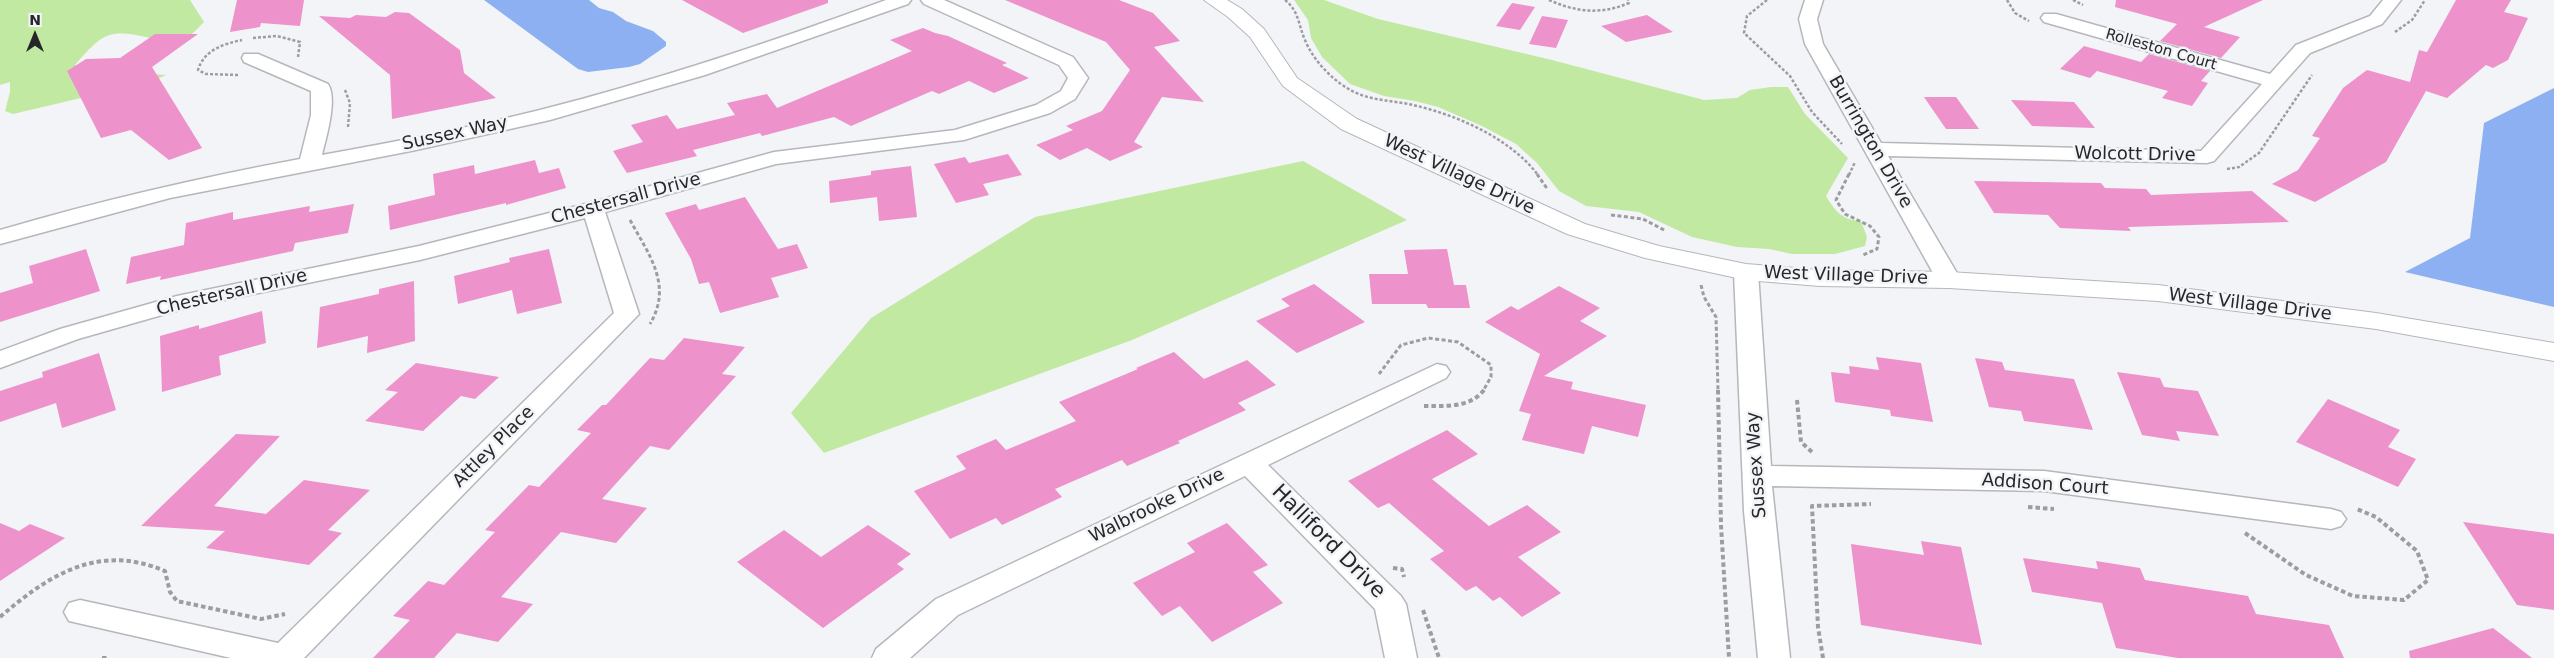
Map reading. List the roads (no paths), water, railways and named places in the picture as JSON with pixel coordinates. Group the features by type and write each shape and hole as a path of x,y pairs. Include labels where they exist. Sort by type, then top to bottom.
{"street":[{"name":"Sussex Way","path":"0,237 73,215 193,186 490,128 651,87 782,46 902,0"},
{"name":"Chestersall Drive","path":"0,360 69,334 186,301 420,252 593,209 774,158 957,136 1043,109 1068,95 1078,78 1066,61 930,0"},
{"name":"West Village Drive","path":"1213,0 1235,12 1257,33 1290,82 1349,124 1576,229 1654,253 1746,272 1820,278 1948,280 2158,293 2376,321 2554,352"},
{"name":"Burrington Drive","path":"1814,0 1808,19 1814,44 1948,280"},
{"name":"Wolcott Drive","path":"1874,149 2207,157 2303,49 2376,20 2392,0"},
{"name":"Rolleston Court","path":"2042,21 2273,81"},
{"path":"251,58 321,88 321,115 309,164"},
{"name":"Attley Place","path":"283,658 626,314 593,209"},
{"name":"Sussex Way","path":"1746,272 1757,476 1774,658"},
{"name":"Walbrooke Drive","path":"888,658 947,607 1437,372"},
{"name":"Halliford Drive","path":"1248,462 1390,604 1401,658"},
{"name":"Addison Court","path":"1757,476 2044,481 2331,519"},
{"path":"80,612 283,658"}],"water":[{"path":"484,0 589,0 599,8 613,12 626,21 653,31 666,42 666,46 640,64 588,72 578,69"},
{"path":"2554,88 2554,307 2405,272 2470,238 2484,123"}]}
